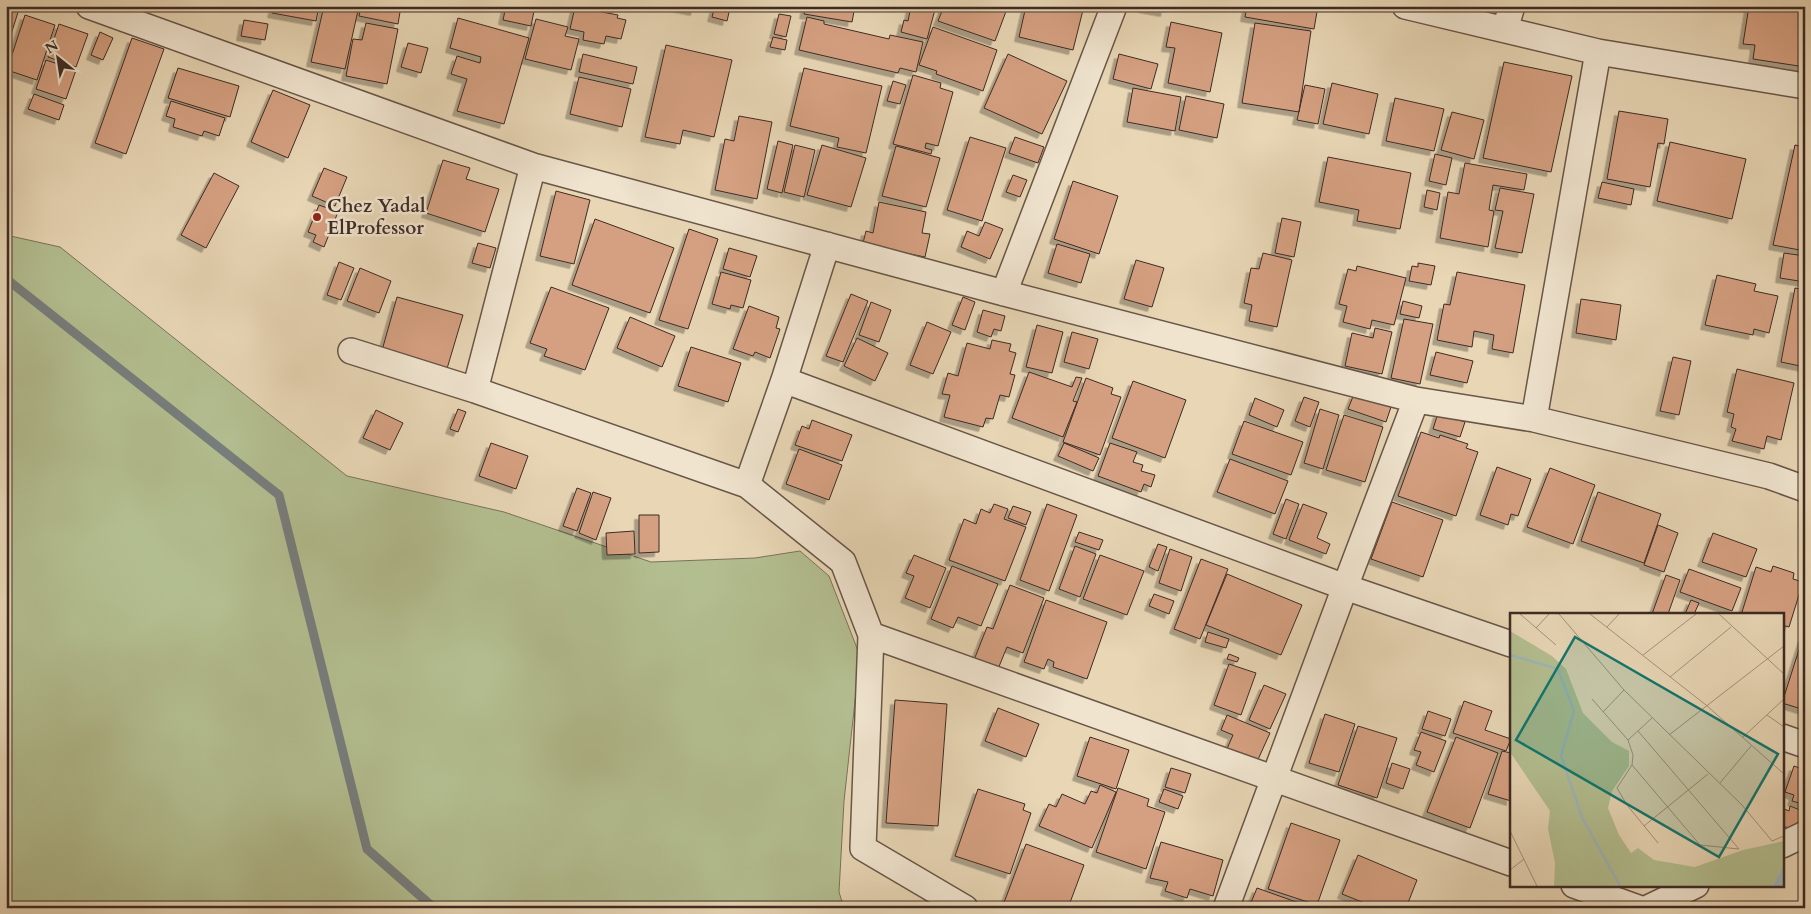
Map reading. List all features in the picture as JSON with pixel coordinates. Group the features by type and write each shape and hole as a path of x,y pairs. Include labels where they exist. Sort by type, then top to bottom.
{"street":[{"path":"89,6 533,166 1004,293 1416,400 1534,419 1769,476 1805,489"},
{"path":"1004,293 1114,6"},
{"path":"1405,6 1508,17 1598,52 1805,86"},
{"path":"1534,419 1598,52"},
{"path":"475,390 533,166"},
{"path":"748,485 827,245"},
{"path":"351,351 475,390 748,485 843,562 871,635 863,848 965,908"},
{"path":"784,380 1345,587 1510,644"},
{"path":"1226,908 1416,400"},
{"path":"871,635 1273,780 1510,863"},
{"path":"1784,738 1805,744"},
{"path":"1784,844 1805,834"},
{"path":"1577,886 1638,908"},
{"path":"1648,908 1694,886"}],"green space":[{"path":"6,235 60,247 347,476 504,512 651,562 755,558 800,551 829,576 860,656 844,801 839,892 844,908 6,908"}],"building":[{"path":"6,6 20,6 6,50"},
{"path":"274,6 319,6 316,21 272,13"},
{"path":"324,6 359,6 345,69 311,62"},
{"path":"361,6 401,6 398,24 359,16"},
{"path":"506,6 535,6 531,26 503,20"},
{"path":"595,6 617,6 614,12"},
{"path":"670,6 696,6 695,11"},
{"path":"715,6 730,8 727,21 712,17"},
{"path":"806,6 855,6 852,22 804,14"},
{"path":"911,6 936,6 927,39 901,32 904,20 908,21"},
{"path":"944,6 1008,6 995,41 938,21"},
{"path":"1026,6 1084,6 1073,50 1019,37"},
{"path":"1144,6 1166,6 1165,12 1143,8"},
{"path":"1247,6 1318,6 1314,29 1245,17"},
{"path":"1749,6 1768,8 1768,6 1805,6 1805,67 1753,59 1755,45 1743,44"},
{"path":"575,7 618,15 617,18 626,20 621,39 606,36 604,44 583,40 584,32 570,29"},
{"path":"779,14 791,16 786,37 774,34"},
{"path":"25,15 55,25 37,80 7,70"},
{"path":"807,17 824,21 824,24 889,39 890,35 923,42 916,72 900,68 898,73 799,50"},
{"path":"458,18 529,38 504,124 457,111 467,79 451,74 457,56 480,63 481,57 450,48"},
{"path":"536,19 568,27 565,36 579,39 571,70 525,59"},
{"path":"244,20 268,24 265,40 241,36"},
{"path":"1171,22 1222,33 1210,92 1168,83 1175,48 1166,47"},
{"path":"366,23 398,29 387,84 346,76 353,39 362,40"},
{"path":"1255,23 1311,31 1299,112 1242,103"},
{"path":"59,24 88,34 76,67 48,57"},
{"path":"933,27 997,50 983,91 936,74 937,71 919,65"},
{"path":"100,32 113,38 103,60 91,55"},
{"path":"773,37 787,40 785,50 770,47"},
{"path":"132,38 164,49 126,154 95,143"},
{"path":"408,43 428,48 421,73 401,67"},
{"path":"666,45 732,60 714,137 683,130 680,144 645,137"},
{"path":"583,54 637,67 633,84 579,72"},
{"path":"1008,54 1067,81 1042,134 984,108"},
{"path":"1119,54 1158,64 1151,89 1113,79"},
{"path":"46,60 76,70 66,99 36,89"},
{"path":"1504,62 1572,76 1551,172 1483,158"},
{"path":"178,68 239,86 230,117 168,98"},
{"path":"804,68 882,86 866,153 837,147 839,138 790,126"},
{"path":"913,75 941,83 940,88 953,92 938,146 926,143 925,148 932,150 931,154 893,144"},
{"path":"579,77 631,89 622,127 570,114"},
{"path":"893,81 906,85 900,104 887,101"},
{"path":"1332,83 1378,94 1369,134 1323,124"},
{"path":"1305,85 1325,89 1318,124 1297,120"},
{"path":"1133,88 1181,97 1175,131 1127,122"},
{"path":"273,90 310,105 288,158 251,142"},
{"path":"34,94 64,105 59,120 28,109"},
{"path":"1186,96 1224,104 1217,138 1179,130"},
{"path":"1395,98 1444,109 1434,151 1386,141"},
{"path":"171,101 225,118 219,136 204,131 202,136 173,127 175,119 166,116"},
{"path":"1619,111 1668,119 1664,144 1658,143 1650,187 1607,179"},
{"path":"1452,112 1484,120 1474,159 1441,150"},
{"path":"739,116 772,122 757,199 715,190 725,139 734,141"},
{"path":"970,137 1006,148 982,221 947,210"},
{"path":"1015,137 1044,147 1038,163 1009,153"},
{"path":"778,141 793,145 782,193 767,189"},
{"path":"1670,142 1746,159 1732,219 1657,201"},
{"path":"795,145 815,150 804,197 784,192"},
{"path":"822,145 866,158 851,207 807,195"},
{"path":"1795,145 1805,147 1805,251 1773,245"},
{"path":"896,146 940,158 926,207 882,196"},
{"path":"1435,154 1452,158 1446,185 1429,181"},
{"path":"1328,157 1411,173 1400,229 1357,221 1359,210 1319,202"},
{"path":"443,160 470,168 466,179 499,189 485,232 426,213"},
{"path":"1465,163 1527,174 1524,190 1493,185 1489,210 1494,211 1488,247 1440,238 1448,192 1459,194"},
{"path":"324,168 347,177 335,206 312,196"},
{"path":"214,173 239,186 206,248 181,235"},
{"path":"1013,175 1027,180 1020,197 1006,192"},
{"path":"1073,181 1118,196 1099,254 1054,239"},
{"path":"1602,182 1634,189 1631,205 1598,198"},
{"path":"1500,188 1534,194 1522,253 1495,248 1503,211 1495,210"},
{"path":"1427,190 1440,193 1437,210 1424,207"},
{"path":"556,191 590,200 574,264 540,256"},
{"path":"879,202 926,212 922,233 930,234 925,257 905,253 904,256 862,247 866,231 873,233"},
{"path":"319,205 338,212 324,247 313,242 316,235 308,232"},
{"path":"1282,218 1301,222 1294,257 1275,253"},
{"path":"595,219 674,248 650,313 572,285"},
{"path":"985,222 1003,229 990,259 961,247 967,231 979,236"},
{"path":"689,229 718,239 688,329 659,320"},
{"path":"478,243 496,248 490,268 472,263"},
{"path":"1057,244 1090,254 1081,283 1048,273"},
{"path":"729,248 757,256 750,277 723,269"},
{"path":"1263,253 1292,260 1277,327 1249,321 1252,305 1244,303 1251,268 1259,269"},
{"path":"1784,253 1805,256 1805,282 1780,278"},
{"path":"1136,260 1164,268 1152,307 1124,299"},
{"path":"339,262 354,268 341,300 327,295"},
{"path":"1418,263 1435,266 1431,285 1409,281 1412,266 1418,267"},
{"path":"1357,266 1406,278 1394,325 1372,320 1370,329 1343,322 1347,306 1339,304 1348,269 1356,271"},
{"path":"360,268 391,281 379,313 347,301"},
{"path":"721,272 751,280 743,308 731,305 730,309 712,304"},
{"path":"1457,272 1525,285 1513,353 1492,349 1494,335 1474,331 1472,347 1437,340 1444,304 1450,305"},
{"path":"1717,275 1756,284 1754,291 1778,296 1769,333 1754,329 1753,335 1705,325"},
{"path":"551,287 609,308 585,370 544,356 547,349 530,343"},
{"path":"1795,288 1805,290 1805,367 1781,362"},
{"path":"851,294 868,301 843,362 826,356"},
{"path":"397,297 463,315 446,372 381,354"},
{"path":"963,297 975,302 965,330 952,325"},
{"path":"1581,299 1621,305 1616,340 1576,333"},
{"path":"1403,301 1422,306 1419,318 1400,314"},
{"path":"871,302 891,310 879,342 859,335"},
{"path":"749,306 779,317 776,328 780,329 770,358 755,352 753,356 733,349"},
{"path":"983,310 1005,316 1001,331 994,329 991,337 977,332"},
{"path":"630,317 675,336 662,367 617,348"},
{"path":"1404,319 1433,324 1420,384 1391,378"},
{"path":"927,322 951,332 933,374 910,365"},
{"path":"1037,325 1063,332 1052,373 1026,367"},
{"path":"1375,328 1392,332 1382,374 1345,366 1352,333 1373,338"},
{"path":"1072,332 1098,339 1089,369 1064,362"},
{"path":"857,338 888,353 875,381 844,366"},
{"path":"992,340 1011,344 1009,351 1016,353 1010,374 1015,375 1009,397 1000,395 993,419 986,418 983,427 944,417 950,395 942,394 948,373 958,376 967,343 990,349"},
{"path":"691,347 741,363 728,402 678,386"},
{"path":"1436,352 1473,361 1467,383 1430,375"},
{"path":"1673,357 1691,361 1679,415 1660,411"},
{"path":"1737,369 1794,383 1781,440 1767,436 1764,449 1732,441 1736,429 1731,427 1734,414 1727,412"},
{"path":"1029,372 1072,387 1076,377 1082,378 1073,401 1077,402 1063,437 1012,418"},
{"path":"1086,378 1113,388 1111,394 1121,397 1100,455 1063,442"},
{"path":"1133,381 1186,400 1165,458 1112,438"},
{"path":"1354,394 1391,407 1386,422 1348,409"},
{"path":"1304,397 1319,402 1310,427 1295,421"},
{"path":"1255,398 1284,410 1277,427 1249,415"},
{"path":"458,409 466,412 458,432 450,429"},
{"path":"1320,409 1339,415 1323,469 1304,463"},
{"path":"376,410 403,423 390,450 363,438"},
{"path":"1438,413 1465,422 1460,437 1433,429"},
{"path":"1344,415 1383,427 1365,482 1326,470"},
{"path":"812,420 852,435 842,461 795,445 802,426 809,429"},
{"path":"1244,421 1303,442 1291,475 1232,454"},
{"path":"1421,432 1439,438 1440,435 1468,444 1466,448 1478,452 1456,516 1398,496"},
{"path":"491,443 528,456 516,489 479,476"},
{"path":"1064,443 1099,458 1093,471 1058,456"},
{"path":"1110,443 1137,452 1133,462 1143,465 1141,471 1155,475 1151,487 1144,484 1141,492 1098,476"},
{"path":"799,449 842,465 829,500 786,484"},
{"path":"1230,459 1288,481 1275,514 1217,492"},
{"path":"1497,467 1531,479 1518,516 1511,514 1508,525 1480,515"},
{"path":"1550,468 1595,485 1573,544 1527,527"},
{"path":"577,488 591,493 577,531 563,526"},
{"path":"593,492 611,498 596,540 579,533"},
{"path":"1598,492 1661,514 1644,563 1581,541"},
{"path":"1286,499 1299,504 1286,539 1273,534"},
{"path":"1392,502 1443,520 1423,577 1371,559"},
{"path":"994,504 1008,509 1004,519 1026,527 1005,581 949,560 964,519 976,524 981,509 990,513"},
{"path":"1047,504 1077,515 1049,591 1020,580"},
{"path":"1303,504 1327,513 1317,538 1330,544 1326,554 1289,540"},
{"path":"1013,506 1031,512 1026,525 1008,518"},
{"path":"639,515 659,515 659,552 639,553"},
{"path":"1658,525 1678,533 1664,572 1644,565"},
{"path":"634,531 635,554 607,555 606,533"},
{"path":"1079,532 1103,540 1099,550 1075,542"},
{"path":"1713,533 1757,549 1746,577 1702,562"},
{"path":"1158,544 1167,547 1158,571 1149,567"},
{"path":"1075,546 1096,554 1080,597 1059,589"},
{"path":"1170,549 1192,557 1181,591 1159,583"},
{"path":"914,555 946,568 930,608 905,598 914,576 906,573"},
{"path":"1100,555 1144,571 1127,615 1083,599"},
{"path":"1201,559 1228,569 1200,639 1174,629"},
{"path":"952,566 998,584 981,626 958,617 953,628 931,619"},
{"path":"1773,566 1794,573 1793,579 1803,582 1789,627 1784,626 1784,613 1742,612 1756,567 1771,572"},
{"path":"1689,569 1741,588 1732,611 1680,592"},
{"path":"1227,574 1302,605 1281,655 1206,625"},
{"path":"1666,575 1680,580 1668,613 1652,613"},
{"path":"1010,585 1044,598 1023,653 1007,647 998,669 974,660 987,627 993,629"},
{"path":"1154,594 1174,601 1169,614 1149,606"},
{"path":"1046,600 1107,622 1087,679 1053,667 1054,662 1048,659 1044,669 1024,662"},
{"path":"1691,600 1699,603 1695,612 1697,613 1685,613"},
{"path":"1208,632 1229,639 1226,648 1205,642"},
{"path":"1803,637 1805,638 1805,710 1784,704 1784,697"},
{"path":"1229,654 1239,658 1237,662 1227,659"},
{"path":"1229,664 1256,673 1241,715 1214,705"},
{"path":"1264,685 1286,694 1270,729 1249,720"},
{"path":"895,700 947,704 938,826 886,823"},
{"path":"1464,701 1492,711 1485,730 1510,739 1510,741 1506,751 1453,733"},
{"path":"998,708 1039,724 1026,757 985,741"},
{"path":"1428,711 1451,719 1445,736 1422,729"},
{"path":"1325,714 1355,724 1339,772 1309,763"},
{"path":"1227,715 1270,733 1256,764 1226,751 1233,735 1221,730"},
{"path":"1358,726 1397,738 1377,798 1338,785"},
{"path":"1421,732 1446,741 1434,772 1416,765 1421,752 1414,750"},
{"path":"1090,737 1129,750 1116,789 1077,776"},
{"path":"1456,737 1498,753 1470,828 1427,812"},
{"path":"1502,751 1510,753 1510,801 1488,794"},
{"path":"1392,763 1410,769 1403,789 1386,783"},
{"path":"1794,766 1805,770 1805,823 1793,829 1784,827 1784,809 1789,811 1790,806 1800,810 1803,804 1792,801 1794,795 1785,792"},
{"path":"1171,768 1191,774 1185,793 1165,787"},
{"path":"1100,785 1116,792 1092,848 1039,826 1049,804 1056,807 1062,794 1085,804 1091,791 1097,793"},
{"path":"1118,788 1149,799 1147,806 1165,812 1146,869 1096,852"},
{"path":"978,789 1025,804 1023,810 1031,813 1010,874 955,856"},
{"path":"1164,789 1183,796 1178,809 1159,802"},
{"path":"1291,823 1340,840 1317,905 1268,889"},
{"path":"1161,842 1223,860 1213,896 1190,889 1187,898 1165,891 1168,882 1150,878"},
{"path":"1026,844 1084,865 1068,908 1002,908"},
{"path":"1358,855 1417,880 1406,908 1377,908 1342,894"},
{"path":"1257,888 1313,908 1258,908 1250,905"}],"waterway":[{"path":"6,281 9,281 279,495 367,849 434,908"}],"place":[{"name":"Chez Yadal ElProfessor","path":"317,217"}]}
